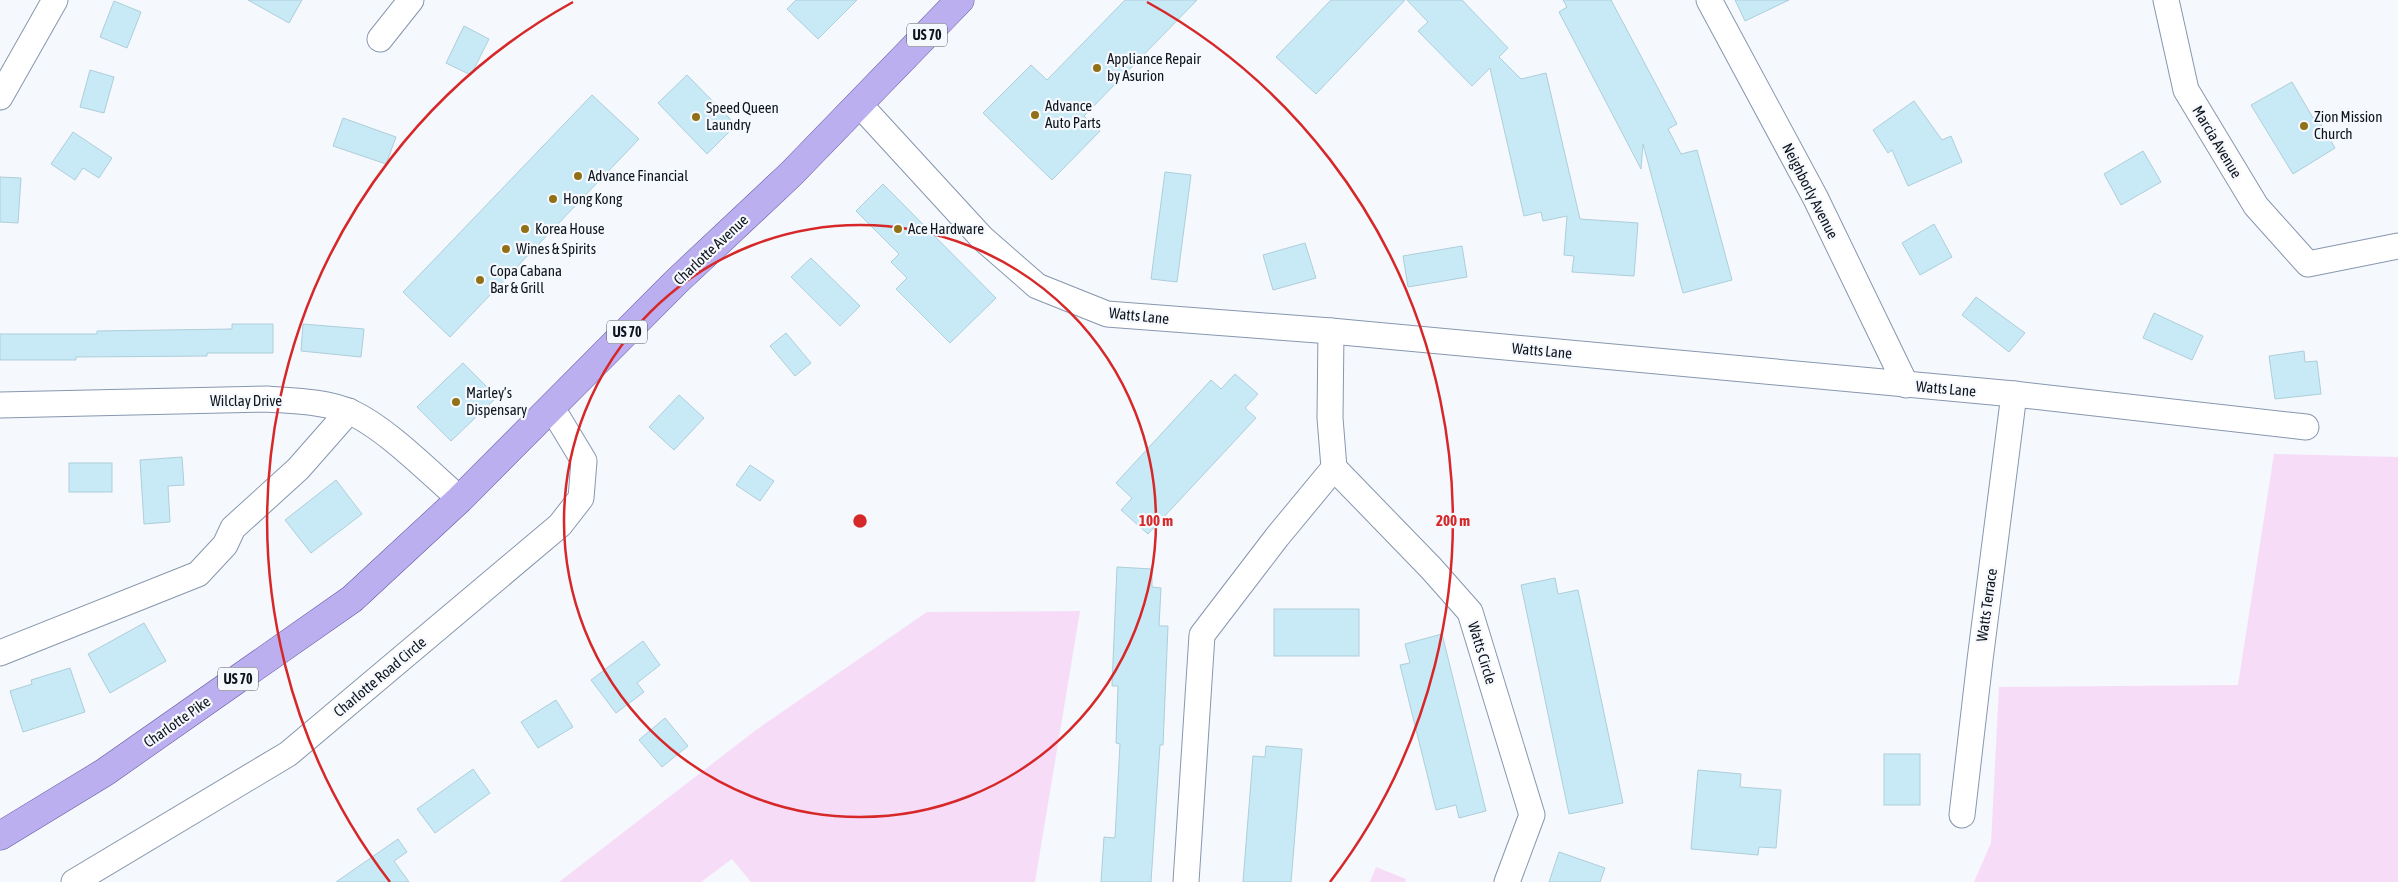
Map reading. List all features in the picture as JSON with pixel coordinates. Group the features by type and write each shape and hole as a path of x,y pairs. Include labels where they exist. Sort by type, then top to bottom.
{"main road":[{"name":"Charlotte Avenue","path":"460,499 676,282 791,174 960,0"},
{"name":"Charlotte Pike","path":"0,836 105,772 352,599 460,499"}],"street":[{"path":"0,97 55,0"},
{"path":"380,39 411,0"},
{"name":"Neighborly Avenue","path":"1709,0 1815,198 1906,385"},
{"name":"Marcia Avenue","path":"2166,0 2186,90 2256,206 2308,264 2398,246"},
{"name":"Watts Lane","path":"859,104 982,238 1037,286 1107,314 1330,331 2014,394 2306,427"},
{"path":"1186,882 1202,635 1277,537 1334,468 1330,418 1330,331"},
{"name":"Watts Terrace","path":"1962,815 2014,394"},
{"name":"Wilclay Drive","path":"0,405 267,399 311,402 349,411 371,423 460,499"},
{"name":"Charlotte Road Circle","path":"74,882 288,754 560,525 581,498 584,461 552,408"},
{"path":"0,653 198,574 225,545 233,528 298,469 349,411"},
{"name":"Watts Circle","path":"1334,468 1431,568 1470,612 1532,816 1507,882"}],"shaded area":[{"path":"2274,454 2398,457 2398,882 1974,882 1991,843 1999,687 2238,685"},
{"path":"1080,611 1035,882 751,882 732,859 701,882 559,882 756,730 927,612"},
{"path":"1376,867 1406,879 1405,882 1370,882"}],"building":[{"path":"248,0 302,0 289,23"},
{"path":"796,0 857,0 818,39 787,9"},
{"path":"1125,0 1197,0 1084,116 1100,131 1052,180 983,113 1031,65 1047,80"},
{"path":"1331,0 1405,0 1316,94 1276,57"},
{"path":"1407,0 1462,0 1508,48 1499,57 1521,79 1546,73 1580,219 1638,223 1634,276 1572,272 1574,256 1564,255 1567,216 1543,221 1541,212 1524,216 1490,68 1472,86 1418,31 1428,22"},
{"path":"1563,0 1611,0 1677,124 1668,129 1681,154 1697,150 1732,280 1683,293 1643,144 1641,169 1559,12 1567,7"},
{"path":"1735,0 1789,0 1745,21"},
{"path":"114,1 141,12 127,48 100,37"},
{"path":"464,26 489,39 471,75 446,63"},
{"path":"90,70 114,77 104,113 80,107"},
{"path":"687,75 736,125 707,154 658,103"},
{"path":"2292,82 2313,118 2316,116 2335,148 2293,174 2251,105"},
{"path":"592,95 639,139 450,337 403,292"},
{"path":"1914,101 1942,140 1951,136 1962,162 1908,186 1892,150 1888,153 1873,130"},
{"path":"343,118 396,137 386,164 333,146"},
{"path":"73,132 112,158 99,178 83,168 75,180 51,164"},
{"path":"2143,151 2161,182 2121,205 2104,174"},
{"path":"1165,172 1191,175 1177,282 1151,279"},
{"path":"0,177 21,178 18,223 0,222"},
{"path":"883,184 996,298 950,343 896,289 907,278 891,262 899,254 856,211"},
{"path":"1934,224 1952,257 1920,275 1902,243"},
{"path":"1305,243 1316,278 1273,290 1263,255"},
{"path":"1462,246 1467,277 1408,287 1403,256"},
{"path":"811,258 860,306 840,326 791,277"},
{"path":"1976,297 2025,333 2009,352 1962,315"},
{"path":"2154,313 2203,336 2192,360 2143,338"},
{"path":"232,324 273,324 273,353 207,353 207,356 76,357 76,360 0,360 0,334 97,334 97,331 232,329"},
{"path":"303,324 364,329 361,357 301,351"},
{"path":"786,333 811,363 795,376 770,346"},
{"path":"2304,351 2305,362 2317,361 2321,394 2275,399 2269,356"},
{"path":"463,363 497,397 451,441 417,407"},
{"path":"1235,374 1258,394 1245,408 1256,418 1148,534 1121,510 1132,498 1116,483 1211,380 1221,389"},
{"path":"679,395 704,418 674,450 649,427"},
{"path":"182,457 184,485 168,486 170,522 144,524 140,460"},
{"path":"69,463 112,463 112,492 69,492"},
{"path":"750,465 774,481 760,501 736,485"},
{"path":"336,480 362,514 311,553 285,520"},
{"path":"1117,567 1152,569 1152,587 1161,588 1159,626 1168,626 1163,745 1160,745 1151,882 1101,882 1104,837 1115,838 1120,744 1116,743 1118,686 1112,686"},
{"path":"1555,578 1558,594 1578,590 1623,803 1569,814 1521,585"},
{"path":"1274,609 1359,609 1359,656 1274,656"},
{"path":"144,623 166,661 110,693 88,654"},
{"path":"1442,634 1486,811 1459,818 1456,805 1436,810 1400,665 1410,663 1405,644"},
{"path":"643,641 660,665 637,683 644,692 616,713 591,680"},
{"path":"70,668 85,712 23,732 10,691 32,684 31,680"},
{"path":"556,700 573,727 538,748 521,722"},
{"path":"665,718 688,746 662,767 639,740"},
{"path":"1266,746 1302,749 1291,882 1243,882 1253,756 1265,757"},
{"path":"1884,754 1920,754 1920,805 1884,805"},
{"path":"473,769 490,793 435,833 417,809"},
{"path":"1698,770 1741,774 1740,787 1781,790 1776,848 1759,847 1758,855 1691,849"},
{"path":"398,839 407,852 394,861 409,882 336,882"},
{"path":"1559,852 1605,868 1600,882 1549,882"}],"place":[{"name":"Appliance Repair by Asurion","path":"1097,68"},
{"name":"Advance Auto Parts","path":"1035,115"},
{"name":"Speed Queen Laundry","path":"696,117"},
{"name":"Zion Mission Church","path":"2304,126"},
{"name":"Advance Financial","path":"578,176"},
{"name":"Hong Kong","path":"553,199"},
{"name":"Korea House","path":"525,229"},
{"name":"Ace Hardware","path":"898,229"},
{"name":"Wines & Spirits","path":"506,249"},
{"name":"Copa Cabana Bar & Grill","path":"480,280"},
{"name":"Marley’s Dispensary","path":"456,402"}]}
